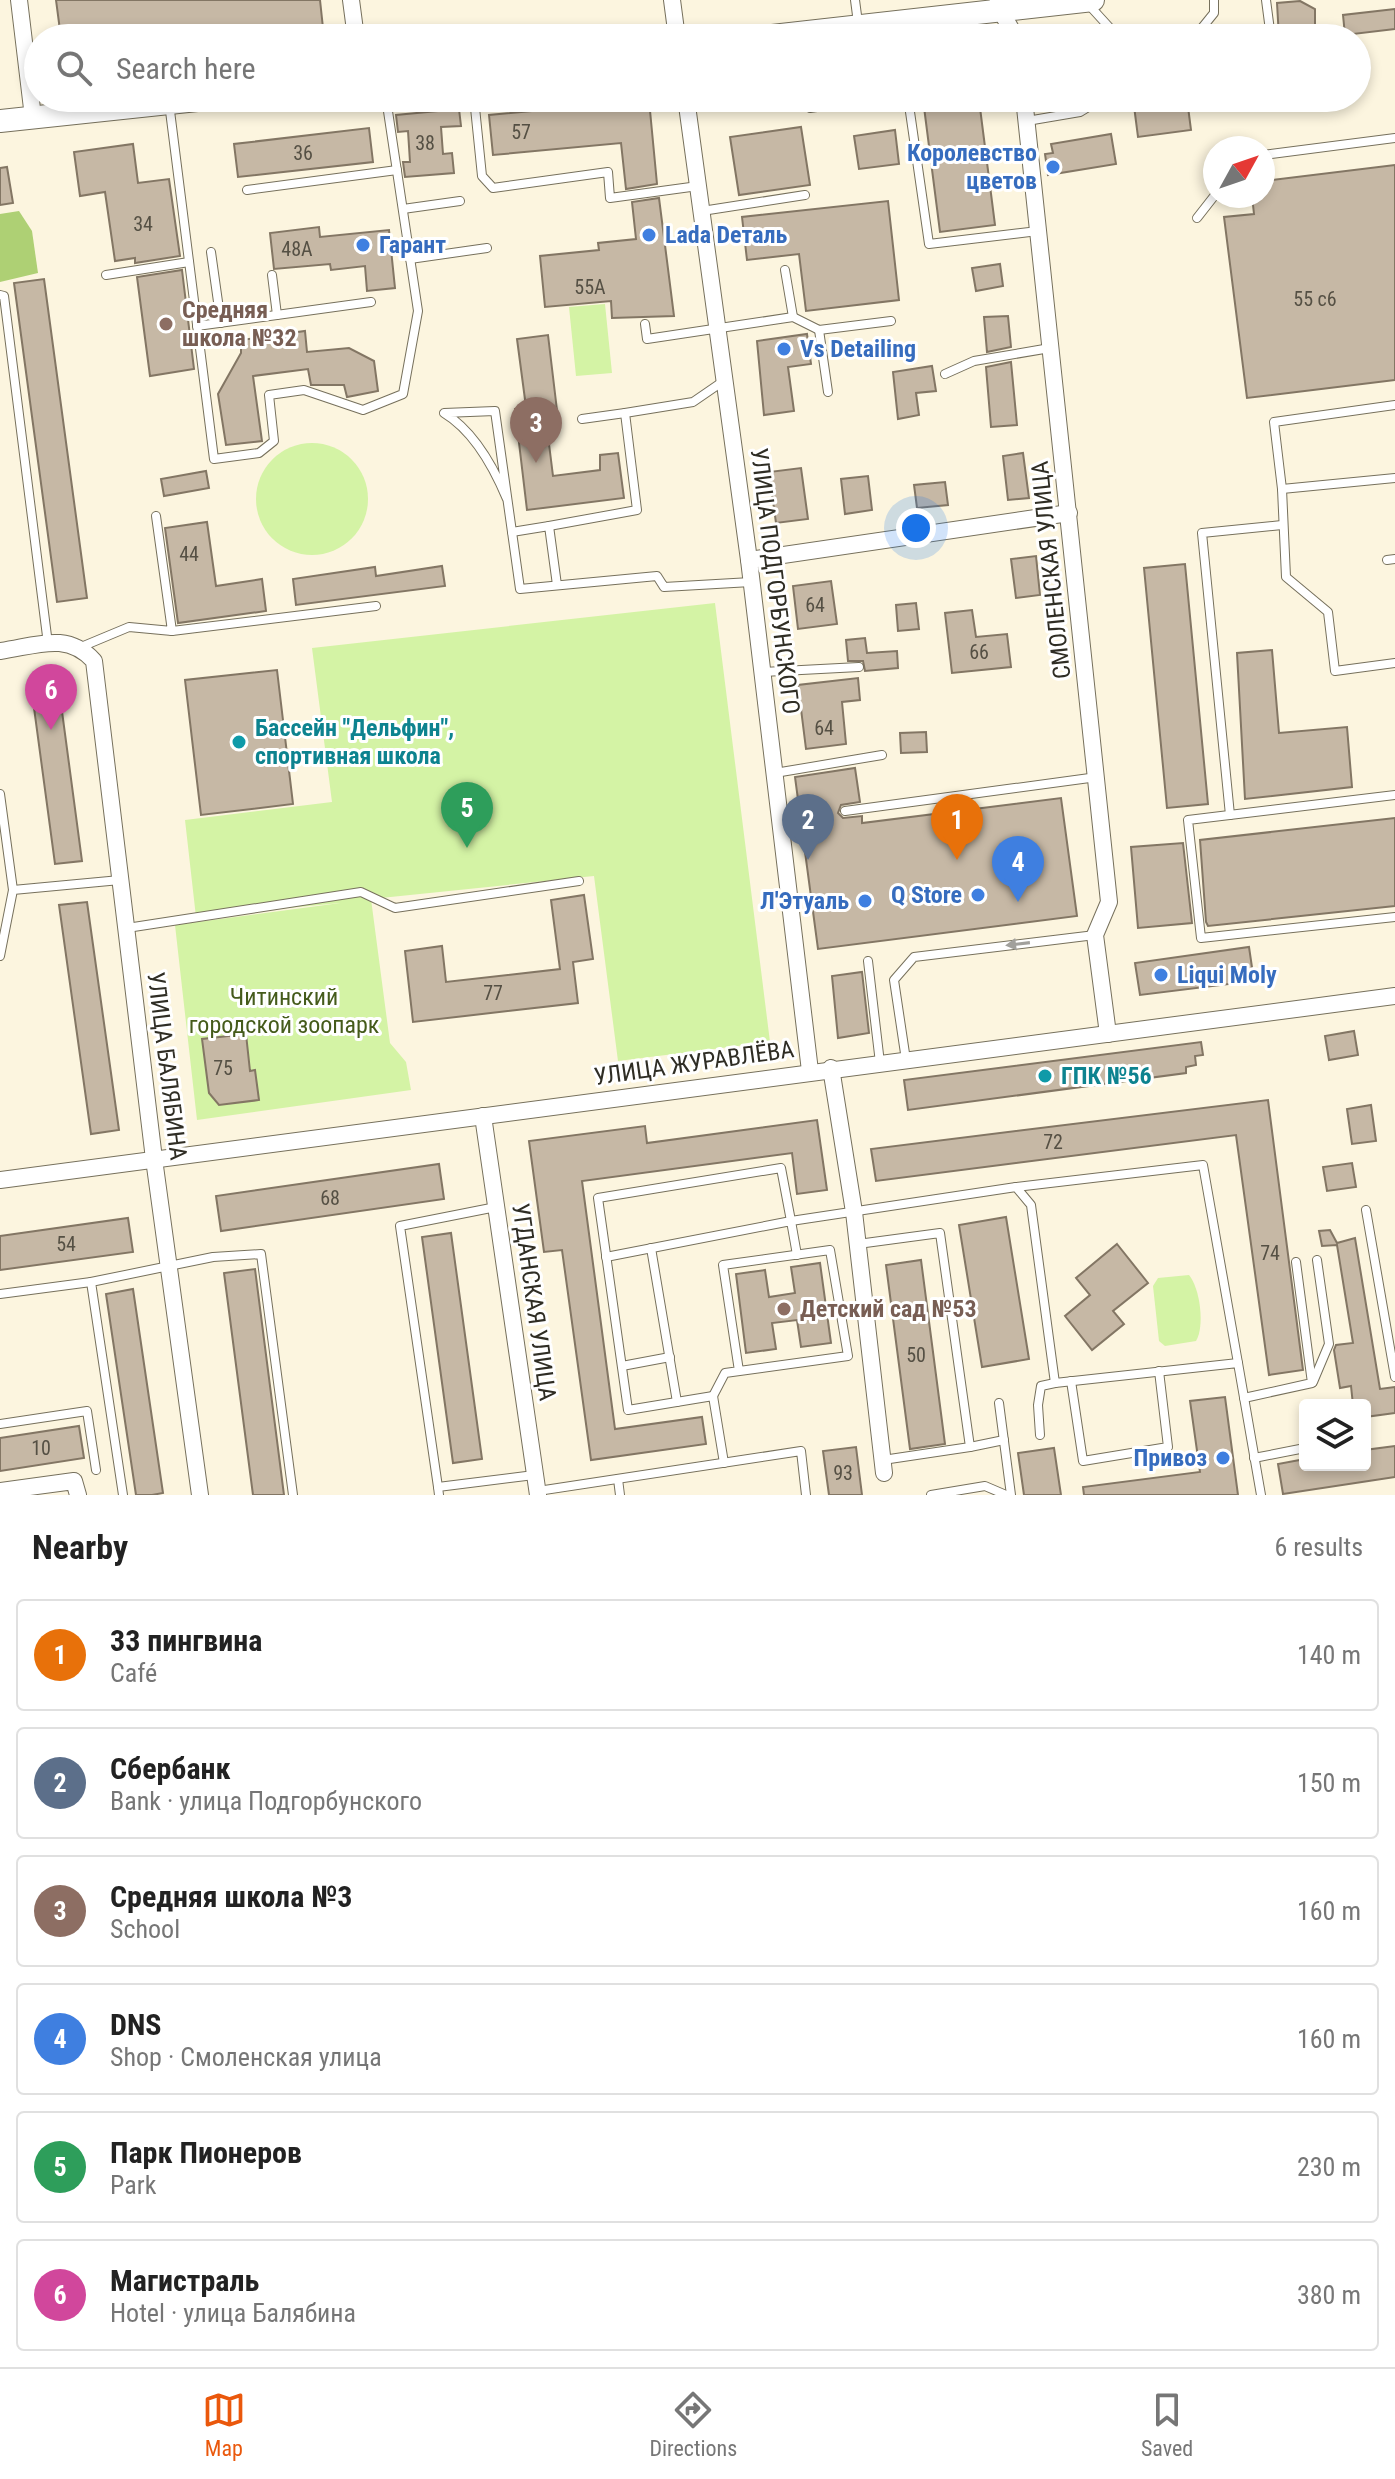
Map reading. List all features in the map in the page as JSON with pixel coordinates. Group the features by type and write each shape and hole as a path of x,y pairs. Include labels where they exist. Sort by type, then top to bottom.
{"main road":[{"path":"910,24 998,5 1093,0"},
{"path":"0,121 78,112"}],"street":[{"path":"19,0 24,42"},
{"path":"351,0 354,24"},
{"path":"672,0 675,24"},
{"path":"998,5 1008,24"},
{"path":"32,112 33,117"},
{"name":"УЛИЦА ПОДГОРБУНСКОГО","path":"688,112 752,582 810,1071"},
{"name":"СМОЛЕНСКАЯ УЛИЦА","path":"1026,112 1109,902 1095,935 1108,1034"},
{"path":"749,560 1069,513"},
{"path":"0,651 66,643 81,647"},
{"name":"УЛИЦА БАЛЯБИНА","path":"81,647 94,661 154,1159 200,1495"},
{"name":"УЛИЦА ЖУРАВЛЁВА","path":"0,1180 1395,996"},
{"path":"831,1068 854,1212 883,1467"},
{"name":"УГДАНСКАЯ УЛИЦА","path":"483,1116 537,1487"},
{"path":"0,1491 74,1481 78,1495"}],"lane":[{"path":"855,0 859,24"},
{"path":"1205,24 1214,13 1214,0"},
{"path":"1266,0 1269,24"},
{"path":"1085,1 1106,24"},
{"path":"170,112 214,459 259,453 274,441 269,395 304,390 363,410 403,394 418,311 388,112"},
{"path":"475,112 482,176 493,188 608,172 610,198 698,186"},
{"path":"910,112 929,244 1039,230"},
{"path":"1027,121 1080,112"},
{"path":"1275,153 1395,138"},
{"path":"247,190 397,170"},
{"path":"701,211 805,195"},
{"path":"403,209 460,201"},
{"path":"1197,218 1205,208"},
{"path":"410,259 487,248"},
{"path":"211,252 221,323"},
{"path":"106,275 189,262"},
{"path":"785,270 793,317"},
{"path":"272,275 277,315"},
{"path":"0,295 4,296 48,644"},
{"path":"197,326 371,302"},
{"path":"645,324 647,339 793,317 819,330 891,321"},
{"path":"819,330 828,392"},
{"path":"945,374 974,361 1051,348"},
{"path":"582,419 693,402 725,380"},
{"path":"1395,405 1274,422 1282,489 1286,577 1328,612 1335,671 1395,663"},
{"path":"507,499 492,467 466,432 444,413 495,411 520,589 657,576 664,587 752,582"},
{"path":"512,532 637,510 625,413"},
{"path":"1282,489 1395,478"},
{"path":"156,516 172,631"},
{"path":"1230,815 1202,533 1282,525"},
{"path":"549,526 557,585"},
{"path":"81,647 129,627 172,631 376,606"},
{"path":"763,672 859,667"},
{"path":"775,773 882,755"},
{"path":"845,811 1097,777"},
{"path":"0,794 13,890 0,956"},
{"path":"1395,795 1188,820 1201,938 1395,917"},
{"path":"13,890 120,880"},
{"path":"126,928 361,892 395,908 579,881"},
{"path":"906,1060 894,980 914,957 1095,935"},
{"path":"868,961 880,1063"},
{"path":"606,1257 791,1221 1016,1187 1203,1165 1261,1495"},
{"path":"713,1396 628,1410 598,1198 781,1168 797,1255"},
{"path":"1016,1187 1031,1205 1055,1383"},
{"path":"496,1207 400,1226 439,1491 537,1487 618,1479 801,1451 806,1495"},
{"path":"1366,1210 1395,1377"},
{"path":"858,1244 940,1233 970,1447"},
{"path":"651,1248 677,1402"},
{"path":"724,1463 713,1396 725,1373 848,1356 830,1250 723,1265 739,1371"},
{"path":"0,1294 91,1282 213,1257 261,1254 293,1495"},
{"path":"1312,1383 1329,1344 1317,1260"},
{"path":"1296,1262 1312,1383"},
{"path":"91,1282 123,1495"},
{"path":"622,1366 670,1357"},
{"path":"1040,1435 1038,1405 1041,1386 1238,1363"},
{"path":"1071,1381 1083,1461 1168,1447 1159,1371"},
{"path":"1244,1398 1312,1383"},
{"path":"931,1495 985,1486 1008,1495 999,1403"},
{"path":"0,1424 87,1411 96,1470"},
{"path":"883,1467 1004,1440"},
{"path":"1254,1458 1299,1449"},
{"path":"618,1479 620,1495"}],"green space":[{"path":"19,211 32,231 38,273 0,282 0,214"},
{"path":"605,304 612,373 576,376 569,307"},
{"path":"312,443 334,447 352,459 364,477 368,499 364,521 352,539 334,551 312,555 290,551 272,539 260,521 256,499 260,477 272,459 290,447"},
{"name":"Читинский городской зоопарк","path":"715,603 770,1042 618,1061 594,876 371,899 390,1043 406,1062 411,1090 197,1120 175,925 340,903 196,917 185,820 332,802 312,648"},
{"path":"1189,1275 1200,1307 1199,1334 1196,1341 1165,1346 1159,1341 1153,1286 1158,1278"}],"building":[{"path":"56,0 320,0 323,24 59,24"},
{"path":"1300,1 1315,9 1315,24 1278,24 1277,3"},
{"path":"1395,9 1395,29 1371,32 1371,24 1344,24 1343,15"},
{"path":"459,112 461,126 441,127 443,154 452,153 454,173 405,177 403,162 410,162 408,131 398,132 396,115"},
{"path":"521,112 650,112 657,184 626,189 621,143 493,155 489,115"},
{"path":"925,112 981,112 995,225 940,232"},
{"path":"1135,112 1189,112 1191,130 1138,137"},
{"path":"801,127 810,185 739,195 730,137"},
{"path":"369,128 373,162 238,177 234,144"},
{"path":"895,130 899,164 859,169 854,136"},
{"path":"1111,134 1116,164 1048,175 1045,154 1053,153 1051,144"},
{"path":"133,144 138,183 169,179 180,256 135,263 135,258 115,261 105,192 80,196 74,152"},
{"path":"1395,165 1395,380 1247,398 1224,217 1254,214 1253,208 1275,208 1275,180"},
{"path":"7,167 13,203 0,205 0,168"},
{"path":"659,198 674,316 612,318 611,301 545,307 540,256 599,250 598,243 636,239 632,202"},
{"path":"888,201 899,300 806,311 799,254 747,260 742,217"},
{"path":"319,227 320,237 389,230 395,288 367,291 365,266 331,270 330,264 274,269 270,233"},
{"path":"1000,264 1003,286 976,291 972,268"},
{"name":"Средняя школа №32","path":"182,270 194,369 150,376 137,277"},
{"path":"44,279 87,598 57,602 14,283"},
{"path":"1008,316 1011,347 987,352 984,317"},
{"path":"305,331 307,352 349,348 374,361 378,391 347,397 344,385 311,385 308,369 253,376 262,441 226,445 218,394 241,353 241,340"},
{"path":"807,334 811,364 788,367 794,411 764,415 757,341"},
{"path":"548,335 559,427 547,428 553,476 600,470 600,455 618,453 624,498 527,510 515,409 526,407 517,339"},
{"path":"1011,362 1017,425 991,427 986,367"},
{"path":"932,366 936,391 916,393 919,415 898,419 893,372"},
{"path":"1023,453 1029,498 1008,500 1003,456"},
{"path":"801,468 808,519 776,523 769,472"},
{"path":"206,471 209,488 164,496 161,479"},
{"path":"868,476 872,510 845,514 841,479"},
{"path":"945,482 948,505 917,508 914,485"},
{"path":"207,522 216,586 262,579 266,611 178,623 165,528"},
{"path":"1036,556 1040,595 1016,598 1011,559"},
{"path":"1185,564 1208,804 1167,808 1144,568"},
{"path":"442,566 445,586 296,605 293,579 375,567 376,576"},
{"path":"831,581 837,624 798,629 793,586"},
{"path":"916,603 919,629 898,631 896,605"},
{"path":"972,610 976,637 1007,634 1011,667 952,673 945,613"},
{"path":"865,638 867,653 897,651 898,668 865,671 863,661 848,661 846,640"},
{"path":"1272,650 1279,733 1347,727 1352,787 1245,799 1237,653"},
{"name":"Бассейн \"Дельфин\", спортивная школа","path":"277,670 293,804 201,815 185,680"},
{"path":"57,674 82,861 55,864 30,678"},
{"path":"858,678 860,700 842,702 846,744 806,749 798,685"},
{"path":"926,732 927,752 901,753 900,733"},
{"path":"855,768 860,802 841,805 838,813 843,818 862,816 862,823 1061,798 1077,916 818,949 795,777"},
{"path":"1395,818 1395,906 1208,926 1200,840"},
{"path":"1183,843 1192,923 1138,928 1131,847"},
{"path":"584,895 593,959 573,962 578,1003 413,1022 405,951 442,946 446,982 560,969 551,900"},
{"path":"87,902 119,1130 91,1134 59,905"},
{"path":"1249,947 1254,981 1140,995 1135,963"},
{"path":"862,972 869,1033 838,1038 832,976"},
{"path":"1354,1031 1358,1055 1329,1060 1325,1036"},
{"path":"246,1034 250,1071 255,1070 259,1100 219,1105 209,1093 202,1039"},
{"name":"ГПК №56","path":"1201,1042 1203,1055 1195,1056 1196,1065 1186,1067 1186,1073 908,1110 904,1080"},
{"path":"1268,1100 1303,1370 1269,1375 1236,1135 876,1181 871,1149"},
{"path":"1371,1105 1376,1141 1352,1144 1347,1109"},
{"path":"817,1120 827,1190 797,1194 792,1153 582,1181 615,1429 702,1417 706,1444 591,1460 562,1250 544,1252 529,1141 645,1126 647,1143"},
{"path":"1352,1163 1356,1187 1327,1191 1323,1167"},
{"path":"439,1164 444,1199 221,1231 216,1196"},
{"path":"1006,1217 1029,1359 982,1367 959,1225"},
{"path":"128,1218 133,1252 0,1270 0,1236"},
{"path":"1330,1230 1337,1243 1355,1238 1380,1389 1395,1387 1395,1413 1371,1416 1371,1399 1352,1399 1351,1386 1340,1388 1334,1350 1336,1345 1353,1343 1337,1245 1322,1246 1319,1231"},
{"path":"451,1233 482,1459 453,1463 422,1237"},
{"path":"1117,1244 1148,1283 1113,1311 1124,1324 1092,1350 1065,1316 1090,1295 1076,1278"},
{"path":"921,1260 945,1444 910,1449 886,1265"},
{"name":"Детский сад №53","path":"820,1263 831,1343 801,1347 797,1320 772,1323 776,1349 746,1353 736,1274 765,1270 769,1297 795,1293 791,1267"},
{"path":"255,1269 284,1495 253,1495 224,1273"},
{"path":"133,1289 163,1493 152,1495 136,1495 106,1294"},
{"path":"1225,1397 1238,1495 1084,1495 1083,1487 1200,1472 1190,1401"},
{"path":"79,1426 84,1458 0,1471 0,1438"},
{"path":"1395,1446 1395,1477 1283,1494 1278,1464 1299,1460 1299,1471 1371,1471 1371,1449"},
{"path":"856,1447 862,1495 829,1495 823,1451"},
{"path":"1054,1448 1061,1495 1024,1495 1018,1453"}],"place":[{"name":"Королевство цветов","path":"1053,167"},
{"name":"Lada Dеталь","path":"649,235"},
{"name":"Гарант","path":"363,245"},
{"name":"Средняя школа №32","path":"166,324"},
{"name":"Vs Detailing","path":"784,349"},
{"name":"Средняя школа №3","path":"536,463"},
{"name":"Магистраль","path":"51,730"},
{"name":"Бассейн \"Дельфин\", спортивная школа","path":"239,742"},
{"name":"Парк Пионеров","path":"467,848"},
{"name":"Сбербанк","path":"808,860"},
{"name":"33 пингвина","path":"957,860"},
{"name":"Q Store","path":"978,895"},
{"name":"Л'Этуаль","path":"865,901"},
{"name":"DNS","path":"1018,902"},
{"name":"Liqui Moly","path":"1161,975"},
{"name":"ГПК №56","path":"1045,1076"},
{"name":"Детский сад №53","path":"784,1309"},
{"name":"Привоз","path":"1223,1458"}]}
